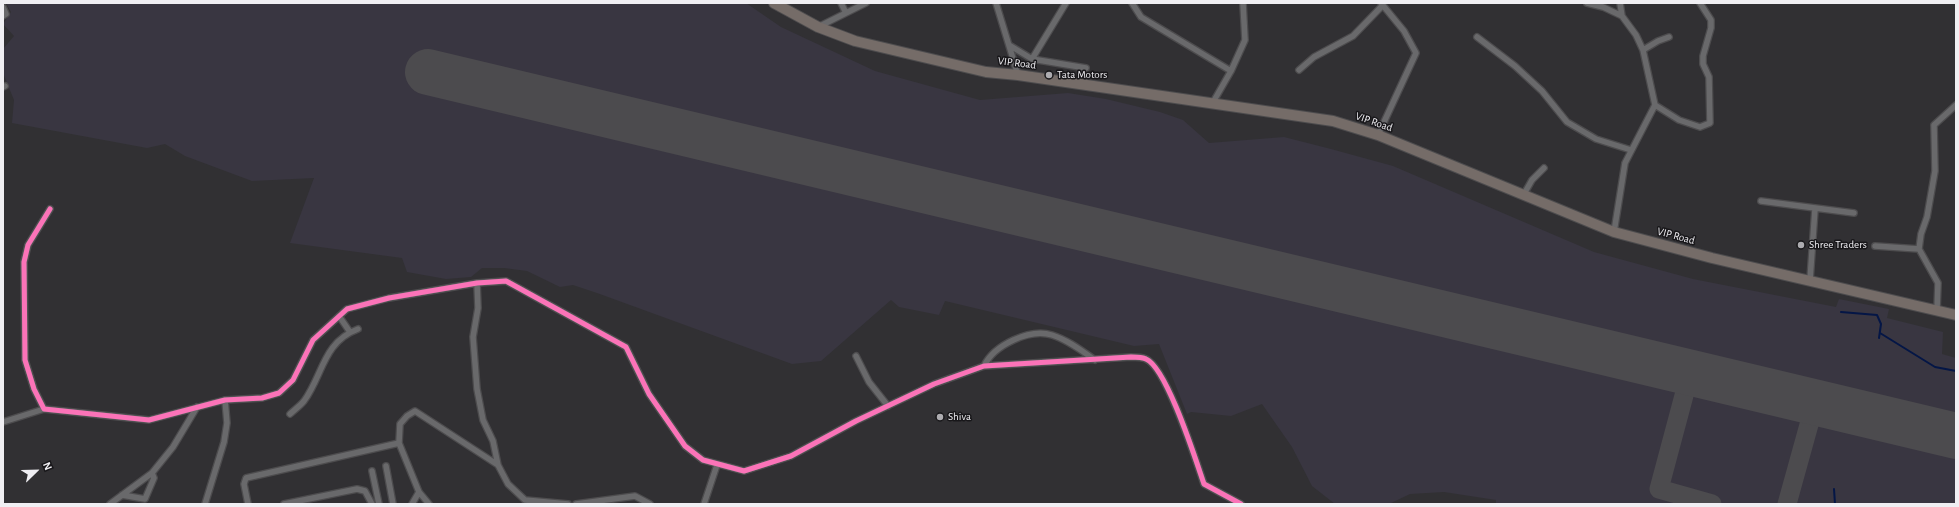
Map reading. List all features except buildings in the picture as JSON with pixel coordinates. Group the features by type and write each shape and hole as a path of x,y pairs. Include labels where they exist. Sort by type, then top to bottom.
{"highway":[{"name":"VIP Road","path":"774,3 818,27 870,45 986,72 1018,75 1333,122 1378,135 1614,232 1712,258 1956,315"}],"street":[{"path":"841,3 846,13"},
{"path":"818,27 866,3"},
{"path":"996,3 1018,75"},
{"path":"1032,59 1066,3"},
{"path":"1132,3 1141,17 1231,71"},
{"path":"1212,104 1231,71 1245,40 1243,3"},
{"path":"1587,3 1603,7 1622,16"},
{"path":"1614,232 1625,163 1655,105 1643,50 1636,35 1622,16 1620,3"},
{"path":"1655,105 1679,120 1700,127 1710,123 1709,77 1703,64 1703,56 1711,28 1711,20 1700,3"},
{"path":"1299,70 1314,57 1352,36 1382,4 1404,31 1416,53 1378,135"},
{"path":"3,7 6,14 3,16"},
{"path":"1477,37 1515,66 1542,91 1567,122 1596,139 1631,150"},
{"path":"1643,50 1658,41 1669,37"},
{"path":"1009,45 1032,59 1086,68"},
{"path":"1937,310 1938,283 1919,249 1921,234 1927,217 1935,171 1934,125 1956,105"},
{"path":"1524,194 1532,180 1544,168"},
{"path":"1761,201 1854,213"},
{"path":"44,409 34,389 25,360 24,262 28,245 50,209"},
{"path":"1810,280 1815,209"},
{"path":"1874,246 1919,249"},
{"path":"3,422 44,409 148,420 225,400 262,398 279,393 293,380 313,340 347,309 389,298 477,283 506,281 626,347 649,394 685,446 703,460 717,465 744,471 791,456 856,421 934,384 984,366 1131,357 1147,359 1160,374 1184,428 1204,484 1241,504"},
{"path":"477,283 478,308 472,337 477,389 483,420 492,441 498,465 508,484 525,500 568,504"},
{"path":"340,316 350,332"},
{"path":"290,414 303,402 335,343 350,332 358,329"},
{"path":"984,366 989,356 1006,343 1029,335 1052,335 1075,346 1095,360"},
{"path":"856,356 869,382 888,406"},
{"path":"205,504 224,442 227,422 225,400"},
{"path":"110,504 152,473 173,446 197,407"},
{"path":"429,504 419,492 400,443 400,424 407,416 415,411 498,465"},
{"path":"248,504 244,484 246,478 400,443"},
{"path":"704,504 717,465"},
{"path":"386,466 393,504"},
{"path":"372,470 379,504"},
{"path":"122,495 145,499 154,478 152,473"},
{"path":"284,504 356,489 365,491 372,504"},
{"path":"412,504 419,492"},
{"path":"576,504 635,496 650,504"}],"shaded area":[{"path":"6,3 746,3 781,27 875,71 980,100 1068,93 1106,99 1160,112 1183,120 1209,143 1284,137 1331,149 1393,166 1594,252 1693,279 1836,307 1839,299 1889,309 1887,318 1943,332 1942,354 1956,358 1956,504 1496,504 1496,500 1444,492 1410,494 1389,504 1335,504 1312,486 1292,447 1262,404 1231,416 1191,412 1187,414 1159,344 1134,346 945,301 939,315 899,307 891,300 821,361 792,364 573,285 560,287 527,271 504,268 482,268 471,277 446,279 407,272 402,258 290,243 314,178 252,181 185,156 165,144 147,148 12,123 14,100 3,73 3,49 14,36 3,24 11,12"}],"waterway":[{"path":"1841,312 1877,315 1881,324 1879,338"},
{"path":"1880,333 1935,367 1956,371"},
{"path":"1834,489 1835,504"}],"taxiway":[{"path":"1690,373 1659,489 1712,504"},
{"path":"1787,504 1815,403"}],"runway":[{"path":"428,72 1956,436"}],"cycle path":[{"path":"50,209 28,245 24,262 25,360 34,389 44,409 149,420 225,400 262,398 279,393 293,380 313,340 347,309 389,298 477,283 506,281 626,347 649,394 685,446 703,460 744,471 791,456 856,421 934,384 984,366 1138,357 1146,359 1154,366 1163,379 1180,416 1204,484 1241,504"}],"place":[{"name":"Tata Motors","path":"1049,75"},
{"name":"Shree Traders","path":"1801,245"},
{"name":"Shiva","path":"940,417"}]}
